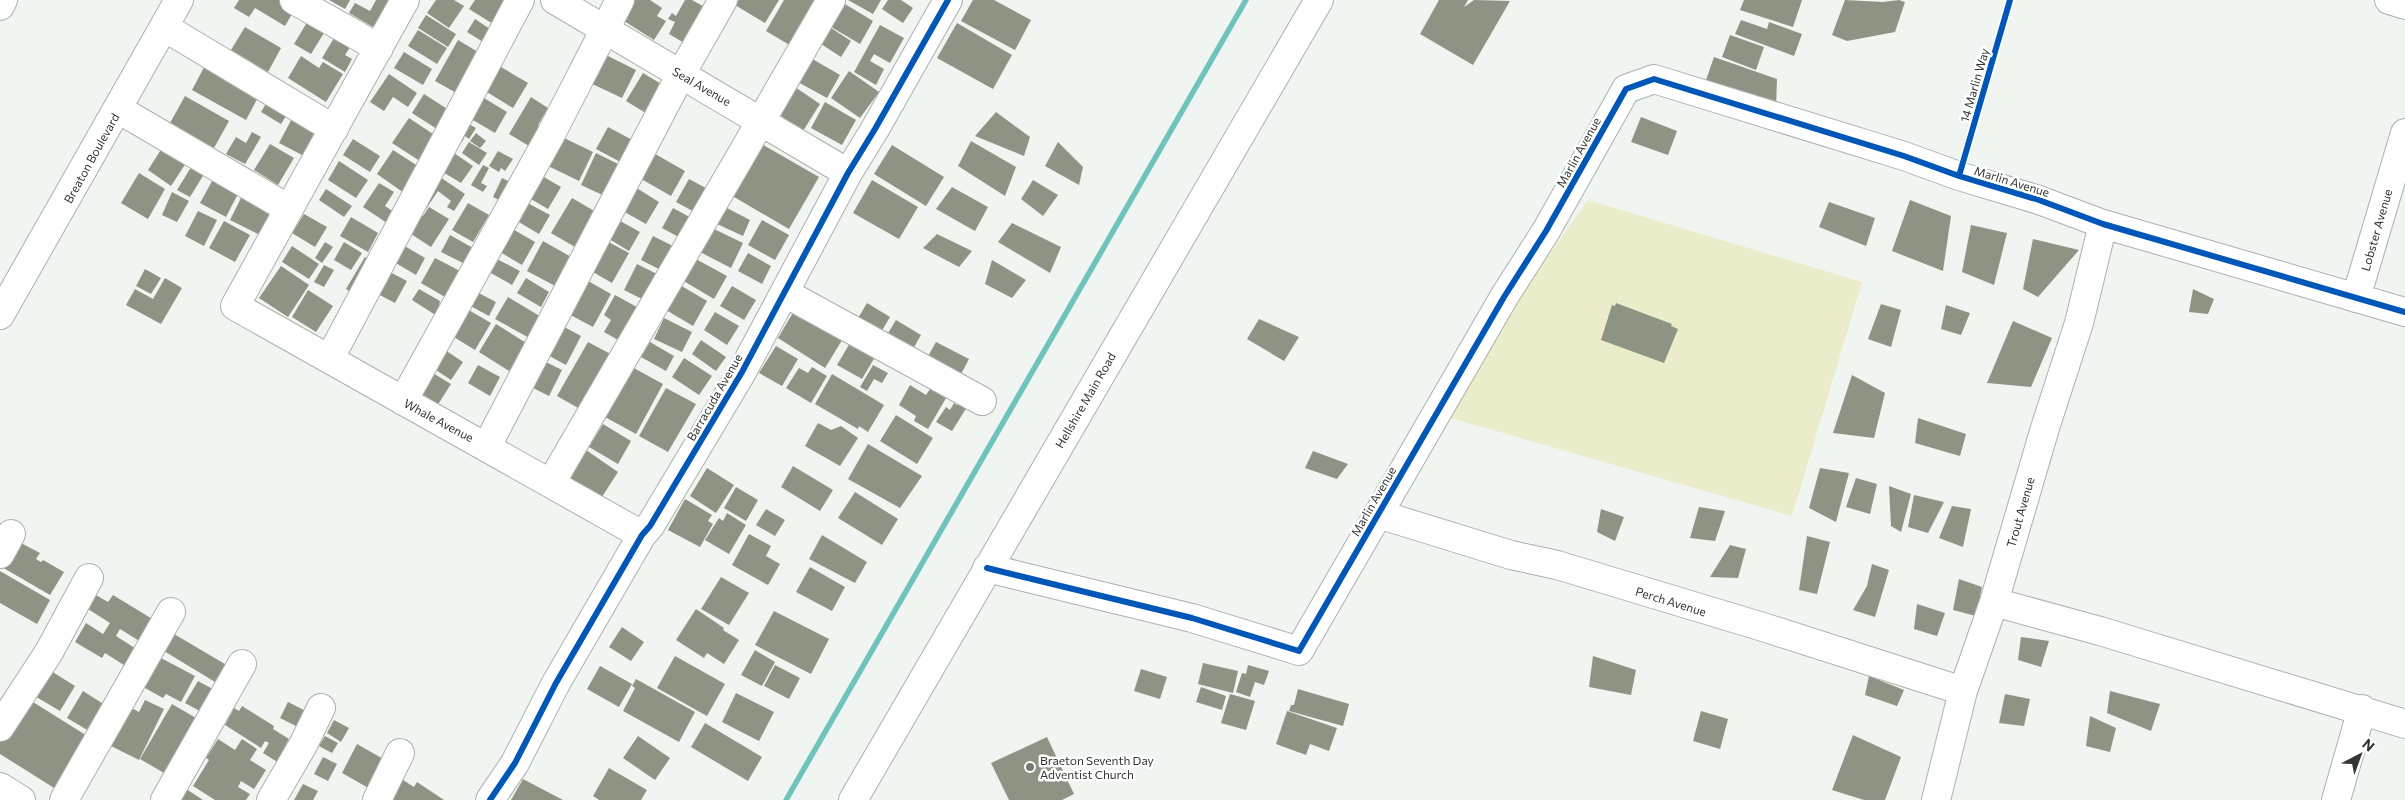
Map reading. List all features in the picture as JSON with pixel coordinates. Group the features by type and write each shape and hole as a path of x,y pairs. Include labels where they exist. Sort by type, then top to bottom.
{"street":[{"path":"0,6 3,0"},
{"name":"Breaton Boulevard","path":"0,315 179,0"},
{"path":"294,0 379,48"},
{"path":"118,109 289,209 406,0"},
{"path":"330,358 520,0"},
{"name":"Seal Avenue","path":"555,0 848,173"},
{"path":"403,401 550,136 620,0"},
{"path":"487,446 680,74 723,0"},
{"path":"551,482 831,0"},
{"name":"Barracuda Avenue","path":"490,800 515,763 556,683 642,535 650,526 696,451 785,293 848,173 880,122 948,0"},
{"name":"Hellshire Main Road","path":"853,800 1319,0"},
{"path":"2389,0 2405,5"},
{"path":"164,27 334,128"},
{"name":"Marlin Avenue","path":"987,568 1192,618 1299,651 1504,297 1546,231 1626,89 1654,79 1904,156 1959,176 2039,200 2103,224 2405,312"},
{"name":"Lobster Avenue","path":"2356,298 2405,134"},
{"name":"Whale Avenue","path":"289,209 235,306 551,482 642,535"},
{"name":"Trout Avenue","path":"1936,800 1963,691 1994,602 2045,428 2079,323 2103,224"},
{"path":"785,293 982,401"},
{"name":"Perch Avenue","path":"1378,514 1511,555 1557,565 1963,691"},
{"path":"0,727 49,652 89,578"},
{"path":"1994,602 2100,630 2276,685 2362,709 2405,724"},
{"path":"64,800 170,612"},
{"path":"165,800 242,664"},
{"path":"271,800 303,745 321,708"},
{"path":"2336,800 2362,709"},
{"path":"376,800 400,753"},
{"path":"0,787 21,800"}],"green space":[{"path":"1588,200 1862,282 1792,516 1437,414"}],"building":[{"path":"239,0 290,0 298,4 285,26 255,8 249,17 234,8"},
{"path":"329,0 350,0 345,9"},
{"path":"376,0 389,0 373,27 349,13 355,3 370,11"},
{"path":"436,0 454,0 464,6 449,28 427,13"},
{"path":"475,0 515,0 498,27 469,9"},
{"path":"633,0 650,0 662,8 657,16 666,21 654,40 621,19"},
{"path":"685,0 692,0 712,11 691,47 669,34 675,22 668,19 672,13 676,16"},
{"path":"739,0 779,0 765,23 735,5"},
{"path":"784,0 821,0 793,47 766,31"},
{"path":"848,0 881,0 873,14"},
{"path":"888,0 901,0 913,8 903,23 882,9"},
{"path":"973,0 994,0 1031,20 1015,50 961,21"},
{"path":"1439,0 1468,0 1464,7 1474,0 1510,1 1473,65 1420,34"},
{"path":"1744,0 1802,0 1793,27 1740,10"},
{"path":"1845,0 1883,2 1899,0 1905,2 1895,32 1847,41 1832,35"},
{"path":"840,1 873,21 860,44 826,24"},
{"path":"312,14 337,29 331,38 324,33 311,54 294,44"},
{"path":"426,15 456,34 448,47 418,28"},
{"path":"475,19 496,33 488,45 467,32"},
{"path":"1741,20 1767,29 1769,22 1802,34 1794,56 1735,34"},
{"path":"957,23 1012,55 993,89 937,58"},
{"path":"880,25 904,38 890,63 874,54 870,61 884,69 876,85 854,72"},
{"path":"828,26 851,41 841,57 818,42"},
{"path":"245,27 281,48 268,72 231,50"},
{"path":"340,28 356,38 345,55 352,59 345,72 322,58"},
{"path":"418,30 447,48 437,64 408,46"},
{"path":"1730,35 1764,47 1756,70 1722,57"},
{"path":"458,40 483,55 460,95 435,81"},
{"path":"404,52 432,69 423,85 394,68"},
{"path":"600,52 636,70 622,98 586,81"},
{"path":"301,56 319,68 323,62 343,74 326,102 288,78"},
{"path":"809,57 840,75 827,98 796,81"},
{"path":"1714,57 1777,79 1776,108 1705,83"},
{"path":"209,58 263,88 246,120 192,90"},
{"path":"496,64 528,83 513,108 482,89"},
{"path":"849,71 879,92 860,118 831,98"},
{"path":"643,73 671,90 654,118 626,101"},
{"path":"389,74 417,93 408,107 393,97 384,111 370,102"},
{"path":"792,85 820,104 803,131 774,111"},
{"path":"273,92 293,105 281,124 261,112"},
{"path":"424,94 452,112 440,131 412,113"},
{"path":"479,95 507,112 495,133 466,116"},
{"path":"185,96 229,121 214,148 170,123"},
{"path":"531,97 548,108 538,125 546,129 534,149 509,134"},
{"path":"825,102 856,120 842,145 811,128"},
{"path":"296,111 321,124 304,156 279,143"},
{"path":"996,112 1030,137 1024,156 975,136"},
{"path":"1641,117 1677,131 1668,155 1631,142"},
{"path":"409,118 439,138 423,163 392,143"},
{"path":"465,122 476,128 469,139 465,136 462,142 455,137"},
{"path":"608,127 638,143 626,165 596,149"},
{"path":"252,132 261,137 245,164 226,154 236,137 246,143"},
{"path":"476,133 486,141 480,148 470,141"},
{"path":"560,136 593,152 579,181 546,165"},
{"path":"353,139 380,156 370,172 343,155"},
{"path":"971,141 1016,167 1005,196 958,166"},
{"path":"469,142 487,153 479,165 462,153"},
{"path":"758,142 819,177 789,229 729,194"},
{"path":"1058,142 1083,167 1079,185 1045,166"},
{"path":"270,144 294,158 278,185 254,170"},
{"path":"892,145 944,177 926,206 874,174"},
{"path":"162,148 186,163 171,186 148,170"},
{"path":"448,149 473,166 461,183 438,169"},
{"path":"393,150 421,168 404,193 377,174"},
{"path":"498,151 513,159 505,171 501,168 499,172 489,166"},
{"path":"650,151 685,171 671,196 636,176"},
{"path":"596,153 626,168 611,199 581,185"},
{"path":"339,161 368,180 356,198 328,180"},
{"path":"193,164 209,166 190,197 177,190"},
{"path":"483,165 489,168 481,183 487,186 483,192 471,185"},
{"path":"217,172 242,186 226,217 200,203"},
{"path":"139,173 165,189 148,219 121,203"},
{"path":"537,173 561,187 548,209 524,195"},
{"path":"437,175 465,194 454,211 447,207 451,201 438,191 426,209 417,203"},
{"path":"502,178 512,183 503,202 493,197"},
{"path":"689,179 713,192 700,215 676,202"},
{"path":"872,180 918,207 899,239 853,213"},
{"path":"1033,180 1058,195 1043,216 1021,199"},
{"path":"379,183 394,192 385,206 394,212 387,223 363,207"},
{"path":"635,187 659,202 646,224 621,210"},
{"path":"952,187 988,207 975,231 936,209"},
{"path":"246,188 276,203 260,235 230,220"},
{"path":"326,189 352,206 344,217 319,200"},
{"path":"172,192 189,201 177,222 162,215"},
{"path":"572,198 596,212 575,247 551,233"},
{"path":"522,200 550,215 539,234 512,218"},
{"path":"1910,200 1951,216 1943,271 1892,251"},
{"path":"1829,202 1875,218 1866,246 1819,227"},
{"path":"468,203 489,215 473,242 452,230"},
{"path":"723,206 750,220 743,236 715,223"},
{"path":"429,207 449,219 431,247 405,230 416,212 423,216"},
{"path":"673,208 697,221 686,241 662,228"},
{"path":"198,211 217,220 204,246 185,236"},
{"path":"304,214 327,227 315,247 292,233"},
{"path":"351,217 378,233 368,252 340,236"},
{"path":"615,218 640,232 629,251 604,236"},
{"path":"762,220 789,235 775,260 748,245"},
{"path":"224,221 250,235 235,262 209,248"},
{"path":"1012,223 1061,247 1050,273 998,242"},
{"path":"1971,225 2007,233 1994,285 1962,272"},
{"path":"509,227 535,242 522,265 495,249"},
{"path":"712,228 743,243 731,268 700,252"},
{"path":"937,234 972,251 959,267 923,248"},
{"path":"450,235 473,248 465,264 441,252"},
{"path":"653,236 681,250 669,274 641,260"},
{"path":"603,239 629,253 612,283 586,268"},
{"path":"2033,239 2079,250 2038,297 2023,289"},
{"path":"543,241 573,258 557,287 527,271"},
{"path":"325,242 333,247 322,263 315,258"},
{"path":"344,242 362,253 351,270 334,260"},
{"path":"403,245 425,258 416,275 394,262"},
{"path":"292,246 319,264 309,279 282,262"},
{"path":"748,253 771,266 762,284 738,271"},
{"path":"489,255 520,271 512,285 482,268"},
{"path":"365,257 375,263 356,295 346,289"},
{"path":"435,258 460,271 445,297 421,283"},
{"path":"694,258 727,276 714,299 682,280"},
{"path":"992,260 1026,280 1012,298 985,284"},
{"path":"637,264 661,276 648,302 624,290"},
{"path":"324,265 334,270 324,287 314,282"},
{"path":"281,266 309,285 288,317 259,298"},
{"path":"145,269 161,278 151,294 136,286"},
{"path":"386,270 407,281 395,303 374,292"},
{"path":"581,277 611,294 593,327 563,311"},
{"path":"165,278 182,288 161,324 126,305 135,289 153,299"},
{"path":"526,278 549,292 541,307 517,293"},
{"path":"680,285 707,301 693,326 666,310"},
{"path":"732,286 756,300 744,320 720,306"},
{"path":"419,289 440,301 437,316 412,300"},
{"path":"2193,289 2214,299 2208,314 2189,312"},
{"path":"308,290 333,306 316,332 292,317"},
{"path":"473,290 496,302 489,316 465,303"},
{"path":"615,295 646,312 627,345 604,332 611,320 604,315"},
{"path":"508,297 543,318 531,339 495,319"},
{"path":"867,303 890,317 877,339 854,325"},
{"path":"1616,303 1672,324 1671,326 1678,329 1664,363 1601,340 1612,305 1615,306"},
{"path":"1881,304 1901,310 1891,347 1868,339"},
{"path":"460,305 491,323 475,350 444,331"},
{"path":"1946,305 1970,313 1961,335 1941,329"},
{"path":"794,311 844,337 825,368 778,338"},
{"path":"715,312 739,326 727,345 704,330"},
{"path":"664,318 692,332 682,352 654,339"},
{"path":"1259,319 1299,337 1284,361 1247,339"},
{"path":"896,320 921,335 908,358 882,343"},
{"path":"2013,321 2052,338 2031,387 1987,383"},
{"path":"557,323 581,336 566,365 542,352"},
{"path":"496,324 526,343 509,371 479,352"},
{"path":"701,340 726,357 716,371 692,354"},
{"path":"588,342 618,358 587,413 557,396"},
{"path":"650,342 674,356 666,371 641,357"},
{"path":"936,342 969,359 959,378 926,360"},
{"path":"850,343 875,357 862,379 837,365"},
{"path":"776,346 798,359 782,386 759,373"},
{"path":"442,348 463,362 451,380 430,366"},
{"path":"684,358 712,376 699,395 672,377"},
{"path":"540,359 562,370 549,396 527,385"},
{"path":"478,365 500,377 490,396 468,383"},
{"path":"873,365 888,373 882,383 874,379 867,391 860,387"},
{"path":"632,367 663,384 636,434 605,417"},
{"path":"812,367 827,376 811,403 786,388 799,368 808,373"},
{"path":"426,369 451,384 437,406 413,392"},
{"path":"832,374 884,405 868,432 859,426 858,429 815,404"},
{"path":"1852,375 1885,393 1874,438 1833,433"},
{"path":"910,385 926,395 930,389 946,398 928,429 914,421 916,416 899,405"},
{"path":"666,388 696,404 668,452 639,436"},
{"path":"959,402 967,407 952,431 936,422 946,407 950,410 954,403 957,405"},
{"path":"896,415 933,438 917,464 880,441"},
{"path":"1918,418 1966,434 1960,456 1915,443"},
{"path":"818,423 831,430 841,426 858,438 840,466 805,446"},
{"path":"603,424 631,441 618,464 589,447"},
{"path":"868,444 922,476 900,508 848,479"},
{"path":"586,450 618,472 600,500 568,478"},
{"path":"1313,451 1348,464 1337,479 1305,468"},
{"path":"793,466 833,490 820,511 781,487"},
{"path":"707,468 734,485 716,513 690,496"},
{"path":"1820,468 1849,473 1836,522 1809,508"},
{"path":"1856,478 1877,484 1870,514 1846,507"},
{"path":"1889,486 1911,494 1901,532 1891,526"},
{"path":"736,487 758,500 746,521 724,508"},
{"path":"855,492 898,519 882,545 838,518"},
{"path":"1914,495 1944,502 1928,533 1908,527"},
{"path":"685,499 712,515 708,521 713,524 700,547 668,530"},
{"path":"1952,506 1971,509 1963,547 1939,538"},
{"path":"1699,507 1725,511 1715,541 1690,538"},
{"path":"766,509 785,520 775,536 756,525"},
{"path":"1601,509 1624,517 1615,541 1597,532"},
{"path":"727,513 746,525 729,554 705,540 719,518 723,521"},
{"path":"749,534 771,546 766,556 780,564 768,585 732,565"},
{"path":"822,535 867,562 855,583 809,559"},
{"path":"1807,536 1830,542 1817,594 1799,590"},
{"path":"17,541 40,553 36,559 41,562 43,560 64,572 50,595 0,566"},
{"path":"1730,545 1746,549 1738,578 1710,577"},
{"path":"1872,564 1889,570 1875,617 1853,610 1867,586"},
{"path":"810,567 845,587 832,611 796,592"},
{"path":"0,571 50,600 37,624 0,603"},
{"path":"721,577 749,593 729,625 701,609"},
{"path":"1959,579 1982,587 1976,616 1953,610"},
{"path":"96,595 108,602 113,595 154,620 141,642 120,629 116,636 138,650 127,667 105,653 102,658 75,642 86,623 103,634 110,623 88,609"},
{"path":"1917,604 1945,613 1937,636 1914,629"},
{"path":"696,609 739,640 724,664 707,653 704,658 676,640"},
{"path":"774,611 829,639 811,674 755,645"},
{"path":"622,627 644,642 631,661 609,647"},
{"path":"174,634 235,670 225,688 164,651"},
{"path":"2021,637 2049,641 2041,667 2018,660"},
{"path":"755,650 775,662 762,686 741,675"},
{"path":"675,656 725,684 707,716 657,688"},
{"path":"1593,656 1636,670 1631,695 1589,687"},
{"path":"161,658 195,676 181,702 166,694 163,698 145,688"},
{"path":"1203,663 1238,671 1233,693 1198,684"},
{"path":"775,665 800,678 789,699 764,686"},
{"path":"1248,665 1269,671 1264,685 1255,682 1250,697 1236,692 1242,673 1246,674"},
{"path":"43,666 75,686 60,711 28,692"},
{"path":"600,666 632,684 619,707 587,689"},
{"path":"1141,669 1167,677 1160,699 1134,691"},
{"path":"1869,676 1904,690 1897,706 1865,695"},
{"path":"636,679 695,712 679,742 623,711 635,688 632,686"},
{"path":"198,681 220,693 207,715 185,703"},
{"path":"1201,687 1226,696 1222,710 1196,702"},
{"path":"1298,689 1349,704 1343,726 1289,711 1291,705 1294,705"},
{"path":"83,691 105,705 89,731 67,718"},
{"path":"2110,691 2160,704 2151,731 2107,713"},
{"path":"736,693 774,712 759,741 722,722"},
{"path":"1230,694 1255,701 1246,730 1221,723"},
{"path":"2005,694 2030,699 2024,726 1999,723"},
{"path":"25,697 92,739 59,791 0,754 0,738"},
{"path":"145,700 164,709 139,760 101,741 120,702 139,712"},
{"path":"288,702 310,713 302,729 280,718"},
{"path":"172,704 196,718 164,773 140,759"},
{"path":"242,706 274,726 273,729 289,739 284,748 287,749 279,763 263,753 269,743 265,741 261,748 225,725 234,708 239,711"},
{"path":"1287,711 1337,728 1329,751 1310,744 1306,755 1276,744"},
{"path":"1701,711 1728,719 1720,749 1693,741"},
{"path":"2090,716 2116,728 2110,752 2086,746"},
{"path":"334,720 349,728 341,742 327,733"},
{"path":"705,723 762,757 748,781 691,747"},
{"path":"1853,735 1901,757 1885,800 1864,800 1832,790"},
{"path":"325,736 338,743 332,753 319,746"},
{"path":"638,736 670,758 655,780 623,758"},
{"path":"1047,737 1074,794 1062,800 1009,800 991,763"},
{"path":"218,739 235,750 242,739 257,749 250,760 266,770 254,789 241,781 238,787 250,794 246,800 215,800 193,786 209,760 206,758"},
{"path":"357,744 387,761 372,790 342,773"},
{"path":"323,757 337,764 328,781 314,774"},
{"path":"609,768 647,790 641,800 599,800 593,796"},
{"path":"400,778 414,787 417,782 444,800 386,800"},
{"path":"523,779 563,800 511,800"},
{"path":"303,784 318,791 313,800 294,800"},
{"path":"183,787 203,800 175,800"}],"waterway":[{"path":"786,800 1246,0"}],"cycle path":[{"path":"490,800 515,763 556,683 642,535 650,526 742,372 848,173 948,0"},
{"name":"14 Marlin Way","path":"1959,176 2010,0"},
{"path":"987,568 1192,618 1299,651 1504,297 1546,231 1626,89 1654,79 1904,156 1959,176 2039,200 2103,224 2405,312"}],"place":[{"name":"Braeton Seventh Day Adventist Church","path":"1030,767"}]}
